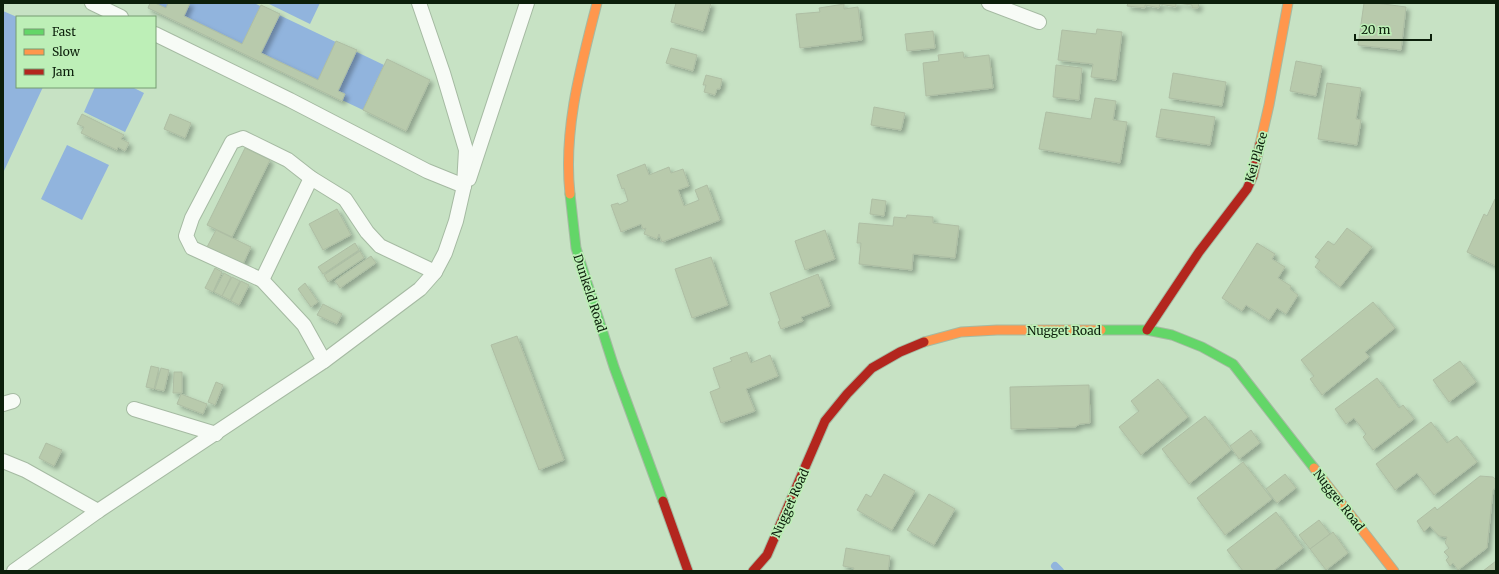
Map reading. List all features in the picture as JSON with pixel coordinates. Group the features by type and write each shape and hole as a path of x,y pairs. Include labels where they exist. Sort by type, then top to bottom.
{"street":[{"name":"Dunkeld Road","path":"597,3 569,130 568,177 576,248 614,367 688,571"},
{"name":"Kei Place","path":"1147,330 1199,252 1247,189 1253,176 1269,105 1288,3"},
{"name":"Nugget Road","path":"752,571 767,555 781,526 825,421 847,394 872,368 900,352 929,340 961,332 997,330 1147,330 1172,335 1202,347 1233,364 1394,571"}],"lane":[{"path":"92,3 119,16"},
{"path":"419,3 443,73 466,150 464,186 456,221"},
{"path":"14,571 98,511 324,361 420,289 435,272 445,253 527,3"},
{"path":"989,3 1039,22"},
{"path":"156,34 290,100 427,171 464,186"},
{"path":"324,361 304,325 262,280 192,248 186,236 192,218 232,142 243,138 288,160 311,178 345,199 367,232 380,246 435,272"},
{"path":"262,280 311,178"},
{"path":"134,409 216,434"},
{"path":"3,460 98,511"}],"water":[{"path":"150,3 254,3 384,65 363,110 148,8"},
{"path":"267,3 320,3 310,24"},
{"path":"3,11 16,17 16,88 43,88 3,173"},
{"path":"95,88 134,88 144,93 125,132 84,112"},
{"path":"67,145 109,165 82,220 41,199"}],"building":[{"path":"150,3 155,3 166,8 168,3 190,3 184,16 242,44 261,5 280,14 261,53 318,80 336,41 357,50 338,91 345,94 342,101 148,8"},
{"path":"676,3 711,3 703,31 671,22"},
{"path":"1128,3 1176,3 1176,7 1160,4 1159,8 1145,5 1145,8 1127,6"},
{"path":"1176,3 1199,3 1198,8 1192,8 1192,5"},
{"path":"1364,3 1406,7 1401,50 1358,45"},
{"path":"844,4 844,9 858,7 862,40 800,48 796,14 820,12 819,8"},
{"path":"1097,29 1122,32 1116,80 1091,77 1093,64 1058,60 1062,30 1096,34"},
{"path":"933,31 935,48 907,51 905,34"},
{"path":"671,48 697,55 693,71 666,63"},
{"path":"963,52 964,58 989,55 993,88 926,96 923,63 939,61 938,55"},
{"path":"387,59 430,80 406,131 363,110"},
{"path":"1296,61 1322,66 1316,96 1290,91"},
{"path":"1056,65 1082,68 1079,100 1053,97"},
{"path":"1173,73 1226,82 1222,106 1169,98"},
{"path":"706,75 722,79 720,89 717,89 715,95 704,92 706,85 703,85"},
{"path":"1327,83 1361,88 1356,119 1361,120 1357,145 1318,139"},
{"path":"1095,98 1116,101 1113,120 1127,122 1120,163 1039,149 1046,112 1091,119"},
{"path":"874,107 905,113 901,130 871,125"},
{"path":"1161,109 1215,117 1210,145 1156,137"},
{"path":"82,114 124,135 121,139 129,143 125,151 118,147 117,150 81,133 84,127 77,124"},
{"path":"170,114 191,123 185,138 164,129"},
{"path":"245,148 270,160 232,237 207,225"},
{"path":"645,164 649,175 669,167 671,173 683,169 689,186 678,190 684,206 699,200 695,190 707,185 720,220 662,242 659,234 657,239 644,234 646,228 643,229 641,224 621,232 611,205 618,203 619,205 628,201 624,188 622,189 617,175"},
{"path":"872,199 886,201 884,216 870,214"},
{"path":"1495,199 1496,266 1467,252 1484,214 1487,216"},
{"path":"337,209 351,235 323,250 309,224"},
{"path":"907,215 933,217 933,223 959,226 955,258 913,254 912,270 859,264 861,243 857,243 859,223 893,226 894,217 906,218"},
{"path":"1347,228 1372,247 1340,287 1315,267 1320,260 1315,257 1328,241 1334,245"},
{"path":"216,230 251,247 242,266 206,249"},
{"path":"825,230 835,259 805,270 795,241"},
{"path":"355,243 359,250 323,274 318,267"},
{"path":"1257,243 1275,254 1272,259 1285,267 1278,278 1291,286 1290,289 1298,295 1286,314 1277,308 1269,320 1246,305 1242,311 1222,298"},
{"path":"360,251 364,258 328,282 324,275"},
{"path":"371,256 376,263 340,288 335,281"},
{"path":"711,257 728,305 692,318 675,269"},
{"path":"215,268 222,272 213,292 205,288"},
{"path":"224,273 231,277 222,296 214,292"},
{"path":"818,274 830,306 801,317 803,321 781,329 778,322 780,321 770,293"},
{"path":"232,277 240,281 230,300 222,296"},
{"path":"241,281 249,285 239,305 231,301"},
{"path":"305,283 318,302 311,307 298,289"},
{"path":"1373,302 1395,328 1365,352 1369,357 1322,395 1310,379 1314,376 1301,360"},
{"path":"323,304 342,314 337,324 317,315"},
{"path":"517,336 564,460 539,470 491,345"},
{"path":"747,352 751,363 770,355 778,376 746,389 755,411 721,423 710,392 720,388 713,368 732,361 730,358"},
{"path":"1460,361 1476,382 1449,402 1433,380"},
{"path":"151,366 159,368 154,389 146,387"},
{"path":"161,368 169,370 164,391 155,389"},
{"path":"174,372 182,372 182,393 173,393"},
{"path":"1377,378 1399,408 1403,405 1414,419 1373,450 1363,437 1366,434 1354,418 1346,424 1335,409"},
{"path":"1158,379 1188,417 1141,455 1119,427 1139,411 1131,401"},
{"path":"216,382 223,385 215,405 208,402"},
{"path":"1089,385 1090,423 1080,424 1075,427 1011,429 1010,387"},
{"path":"181,394 207,404 203,414 177,404"},
{"path":"1205,416 1231,450 1189,484 1162,449"},
{"path":"1431,422 1447,443 1457,436 1477,462 1434,495 1417,473 1395,490 1376,464"},
{"path":"1251,430 1260,443 1239,459 1230,446"},
{"path":"46,443 62,450 54,466 39,458"},
{"path":"1243,462 1272,499 1225,535 1197,498"},
{"path":"884,474 915,491 892,530 857,510 866,494 871,497"},
{"path":"1285,474 1296,488 1277,503 1266,489"},
{"path":"1480,476 1493,477 1496,480 1496,488 1493,490 1487,548 1458,570 1453,563 1450,566 1446,560 1449,557 1444,552 1449,548 1445,543 1447,537 1439,536 1430,526 1424,532 1417,521 1435,507 1437,510"},
{"path":"929,494 955,509 934,545 907,530"},
{"path":"1276,512 1303,548 1273,571 1243,571 1227,550"},
{"path":"1319,520 1330,534 1310,549 1299,535"},
{"path":"1333,532 1348,553 1326,570 1310,549"},
{"path":"846,548 890,556 888,571 853,571 854,568 843,566"},
{"path":"1496,561 1496,571 1483,571"}],"waterway":[{"path":"1055,566 1060,571"}],"traffic: fast":[{"path":"570,194 576,248 614,367 663,501"},
{"path":"1101,330 1147,330 1172,335 1202,347 1233,364 1314,468"}],"traffic: slow":[{"path":"570,194 568,170 571,122 585,50 597,3"},
{"path":"1260,144 1269,105 1288,3"},
{"path":"924,342 961,332 997,330 1101,330"},
{"path":"1314,468 1394,571"}],"traffic: jam":[{"path":"1147,330 1199,252 1247,189 1253,176 1260,144"},
{"path":"753,571 767,555 825,421 847,394 872,368 900,352 924,342"},
{"path":"663,501 688,571"}]}
